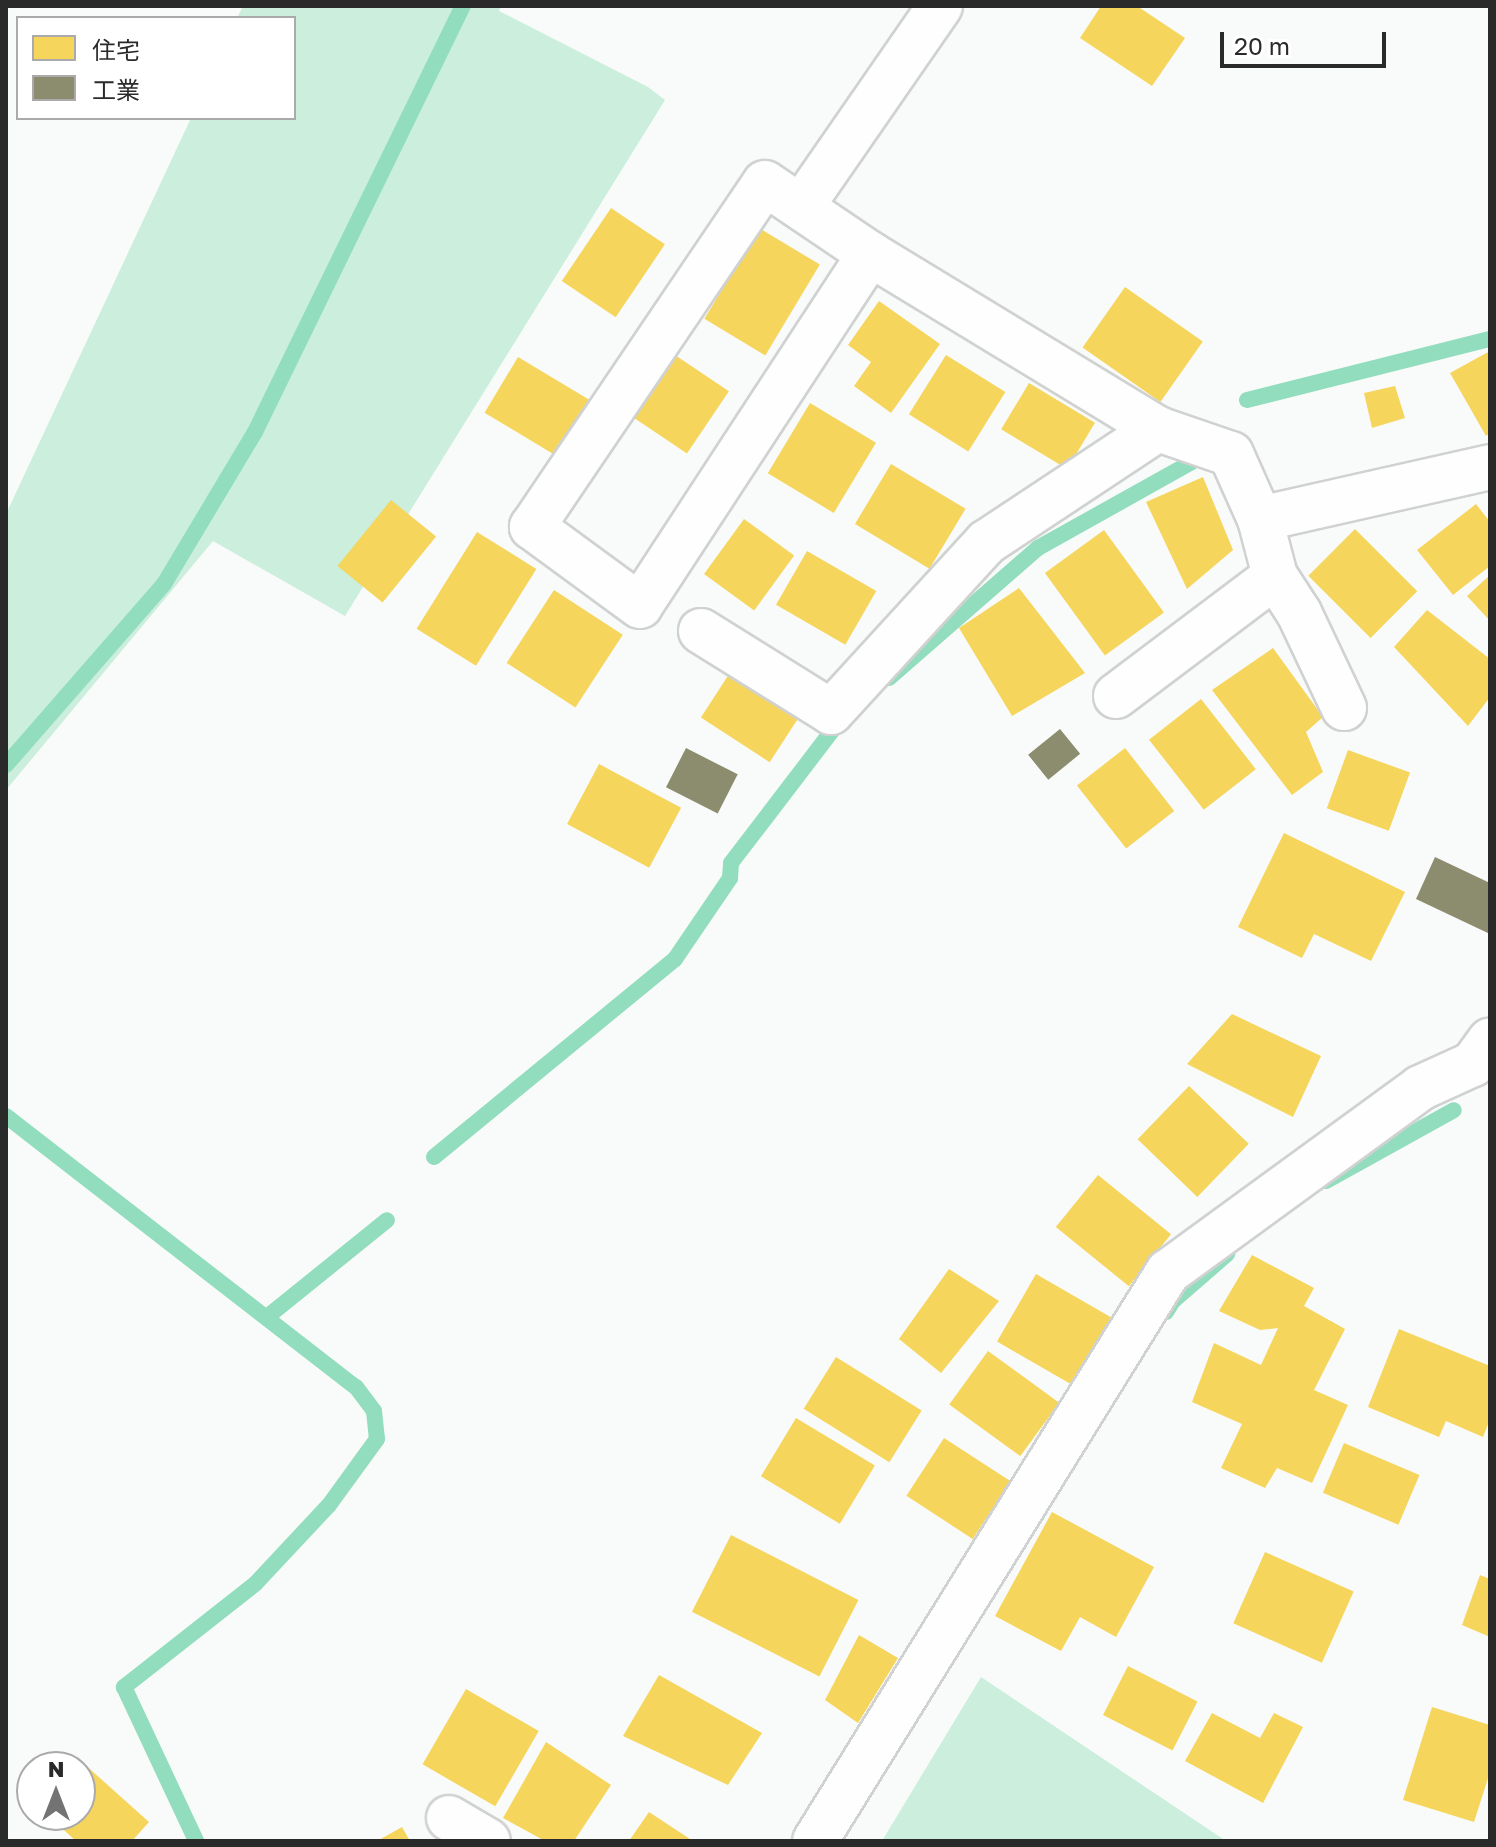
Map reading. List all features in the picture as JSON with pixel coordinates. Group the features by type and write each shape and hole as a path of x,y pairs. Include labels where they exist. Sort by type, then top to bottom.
{"street":[{"path":"801,207 940,6"},
{"path":"870,254 640,606 532,527 765,183 870,254 1158,429 1231,454 1260,519 1275,576 1299,613 1344,708"},
{"path":"701,631 831,712 987,542 1158,429"},
{"path":"1260,519 1490,467"},
{"path":"1116,696 1275,576"},
{"path":"815,1841 1168,1272 1420,1088 1473,1064 1490,1041"},
{"path":"449,1818 488,1841"}],"green space":[{"path":"243,6 501,6 499,11 648,87 665,100 345,616 213,541 6,790 6,514 190,120 296,120 296,16 238,16"},
{"path":"981,1677 1226,1841 882,1841"}],"building: 住宅":[{"path":"1101,6 1137,6 1185,38 1152,86 1080,38"},
{"path":"611,208 665,244 616,317 562,281"},
{"path":"759,228 820,265 765,355 704,319"},
{"path":"1125,287 1203,341 1160,402 1083,348"},
{"path":"879,301 940,344 891,413 854,386 871,362 848,345"},
{"path":"1490,351 1490,433 1486,436 1450,373"},
{"path":"675,355 729,391 687,454 633,417"},
{"path":"946,355 1005,392 968,451 909,414"},
{"path":"518,357 591,401 557,456 485,413"},
{"path":"1029,383 1095,423 1067,469 1001,429"},
{"path":"1395,386 1405,418 1372,428 1364,393"},
{"path":"810,403 876,443 834,513 768,473"},
{"path":"891,464 966,509 930,569 855,524"},
{"path":"1203,477 1233,550 1187,589 1146,502"},
{"path":"391,500 436,537 383,603 338,566"},
{"path":"1476,504 1490,522 1490,566 1453,595 1417,550"},
{"path":"744,519 794,555 754,610 704,574"},
{"path":"1355,529 1417,591 1371,638 1308,576"},
{"path":"1104,530 1164,613 1105,655 1045,573"},
{"path":"477,532 536,569 476,666 417,629"},
{"path":"807,551 876,591 845,645 776,605"},
{"path":"1490,575 1490,621 1467,596"},
{"path":"1019,588 1085,673 1012,716 959,628"},
{"path":"554,590 623,635 575,708 507,663"},
{"path":"1427,610 1490,659 1490,697 1468,726 1394,647"},
{"path":"1273,648 1323,717 1306,732 1323,772 1292,795 1212,690"},
{"path":"733,668 802,713 770,762 701,717"},
{"path":"1201,699 1256,769 1204,810 1149,740"},
{"path":"1125,748 1174,811 1126,849 1077,786"},
{"path":"1348,750 1410,773 1389,831 1327,808"},
{"path":"599,764 681,808 649,868 567,824"},
{"path":"1284,833 1405,892 1371,961 1314,934 1302,958 1238,927"},
{"path":"1232,1014 1321,1056 1293,1117 1187,1064"},
{"path":"1189,1086 1249,1144 1197,1197 1138,1139"},
{"path":"1098,1175 1171,1234 1129,1286 1056,1227"},
{"path":"1252,1255 1314,1288 1304,1306 1345,1329 1314,1390 1348,1405 1312,1483 1277,1468 1265,1488 1221,1468 1242,1424 1192,1402 1214,1343 1261,1365 1278,1328 1260,1330 1219,1311"},
{"path":"949,1269 999,1301 941,1373 899,1339"},
{"path":"1036,1274 1111,1318 1072,1385 997,1342"},
{"path":"1399,1329 1490,1366 1490,1419 1483,1437 1446,1421 1439,1437 1368,1407"},
{"path":"988,1351 1059,1403 1020,1456 949,1404"},
{"path":"836,1357 922,1411 889,1462 804,1409"},
{"path":"796,1418 875,1465 840,1524 761,1476"},
{"path":"944,1438 1010,1481 973,1539 906,1496"},
{"path":"1344,1443 1419,1475 1398,1525 1323,1493"},
{"path":"1052,1512 1154,1567 1116,1637 1080,1617 1061,1651 995,1616"},
{"path":"731,1535 858,1600 819,1677 692,1612"},
{"path":"1265,1552 1354,1591 1322,1663 1233,1623"},
{"path":"1480,1575 1490,1579 1490,1637 1462,1625"},
{"path":"859,1635 898,1658 858,1723 825,1700"},
{"path":"1128,1666 1197,1701 1173,1750 1103,1715"},
{"path":"659,1675 762,1733 728,1785 623,1736"},
{"path":"466,1689 539,1731 495,1806 422,1764"},
{"path":"1432,1707 1490,1725 1490,1772 1474,1822 1403,1800"},
{"path":"1212,1713 1260,1738 1274,1713 1303,1727 1263,1803 1185,1761"},
{"path":"546,1742 611,1785 574,1841 545,1841 503,1818"},
{"path":"96,1775 149,1822 132,1841 76,1841 65,1831 96,1831"},
{"path":"649,1812 693,1841 629,1841"},
{"path":"402,1827 410,1841 377,1841"}],"building: 工業":[{"path":"1060,729 1080,754 1048,780 1028,755"},
{"path":"686,748 738,774 718,814 666,787"},
{"path":"1435,857 1490,883 1490,934 1416,899"}],"waterway":[{"path":"6,765 164,584 255,432 463,6"},
{"path":"1247,400 1490,339"},
{"path":"889,678 1038,548 1192,462"},
{"path":"434,1157 675,959 730,878 731,863 841,719"},
{"path":"1326,1181 1454,1110"},
{"path":"6,1116 356,1387 374,1411 377,1439 329,1505 255,1584 124,1687 196,1841"},
{"path":"267,1317 387,1220"},
{"path":"1166,1312 1173,1301 1227,1254"}]}
